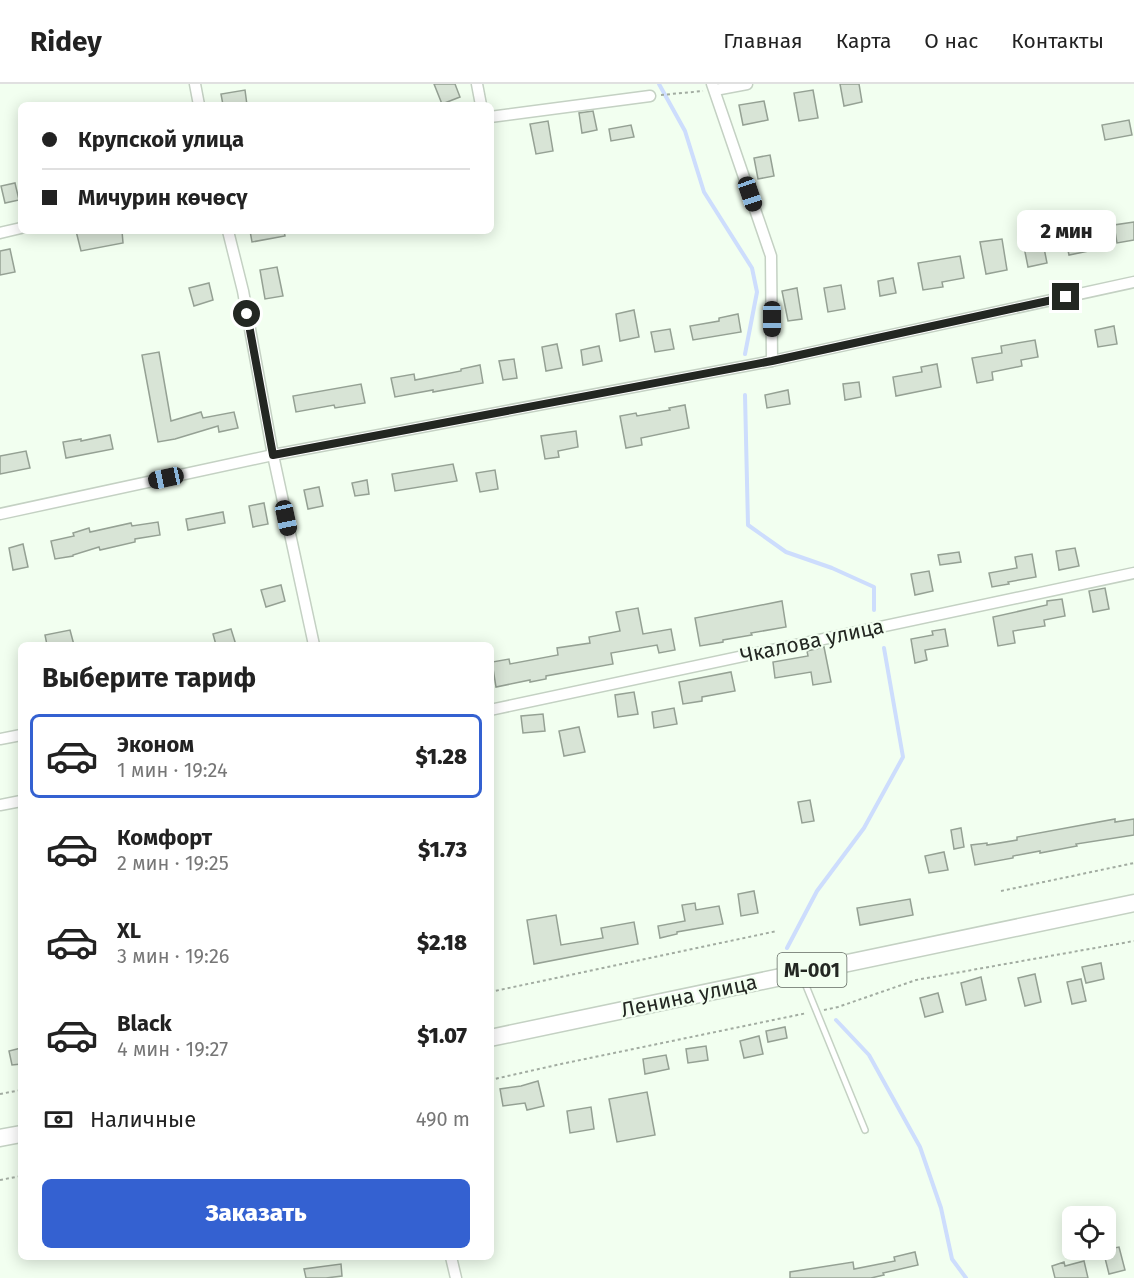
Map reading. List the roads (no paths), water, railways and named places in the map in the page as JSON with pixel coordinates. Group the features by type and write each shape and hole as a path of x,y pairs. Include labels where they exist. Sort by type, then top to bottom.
{"main road":[{"name":"Ленина улица","path":"494,1037 1134,903"},
{"path":"0,1138 18,1135"}],"street":[{"path":"195,84 199,102"},
{"path":"477,84 480,102"},
{"path":"747,84 714,87 771,256 772,361"},
{"path":"494,116 650,96"},
{"path":"0,233 18,229"},
{"path":"229,234 243,291 273,455 313,642"},
{"path":"0,514 273,455 772,361 1134,282"},
{"name":"Чкалова улица","path":"494,709 1134,573"},
{"path":"0,739 18,736"},
{"path":"0,805 18,802"},
{"path":"452,1260 456,1278"}],"lane":[{"path":"801,973 865,1130"}],"waterway":[{"path":"659,84 685,131 704,192 752,268 757,292 745,354"},
{"path":"745,395 748,525 786,552 832,568 874,587 874,610"},
{"path":"787,948 817,891 864,828 903,757 884,648"},
{"path":"836,1020 869,1055 920,1147 941,1208 952,1259 966,1278"}]}
